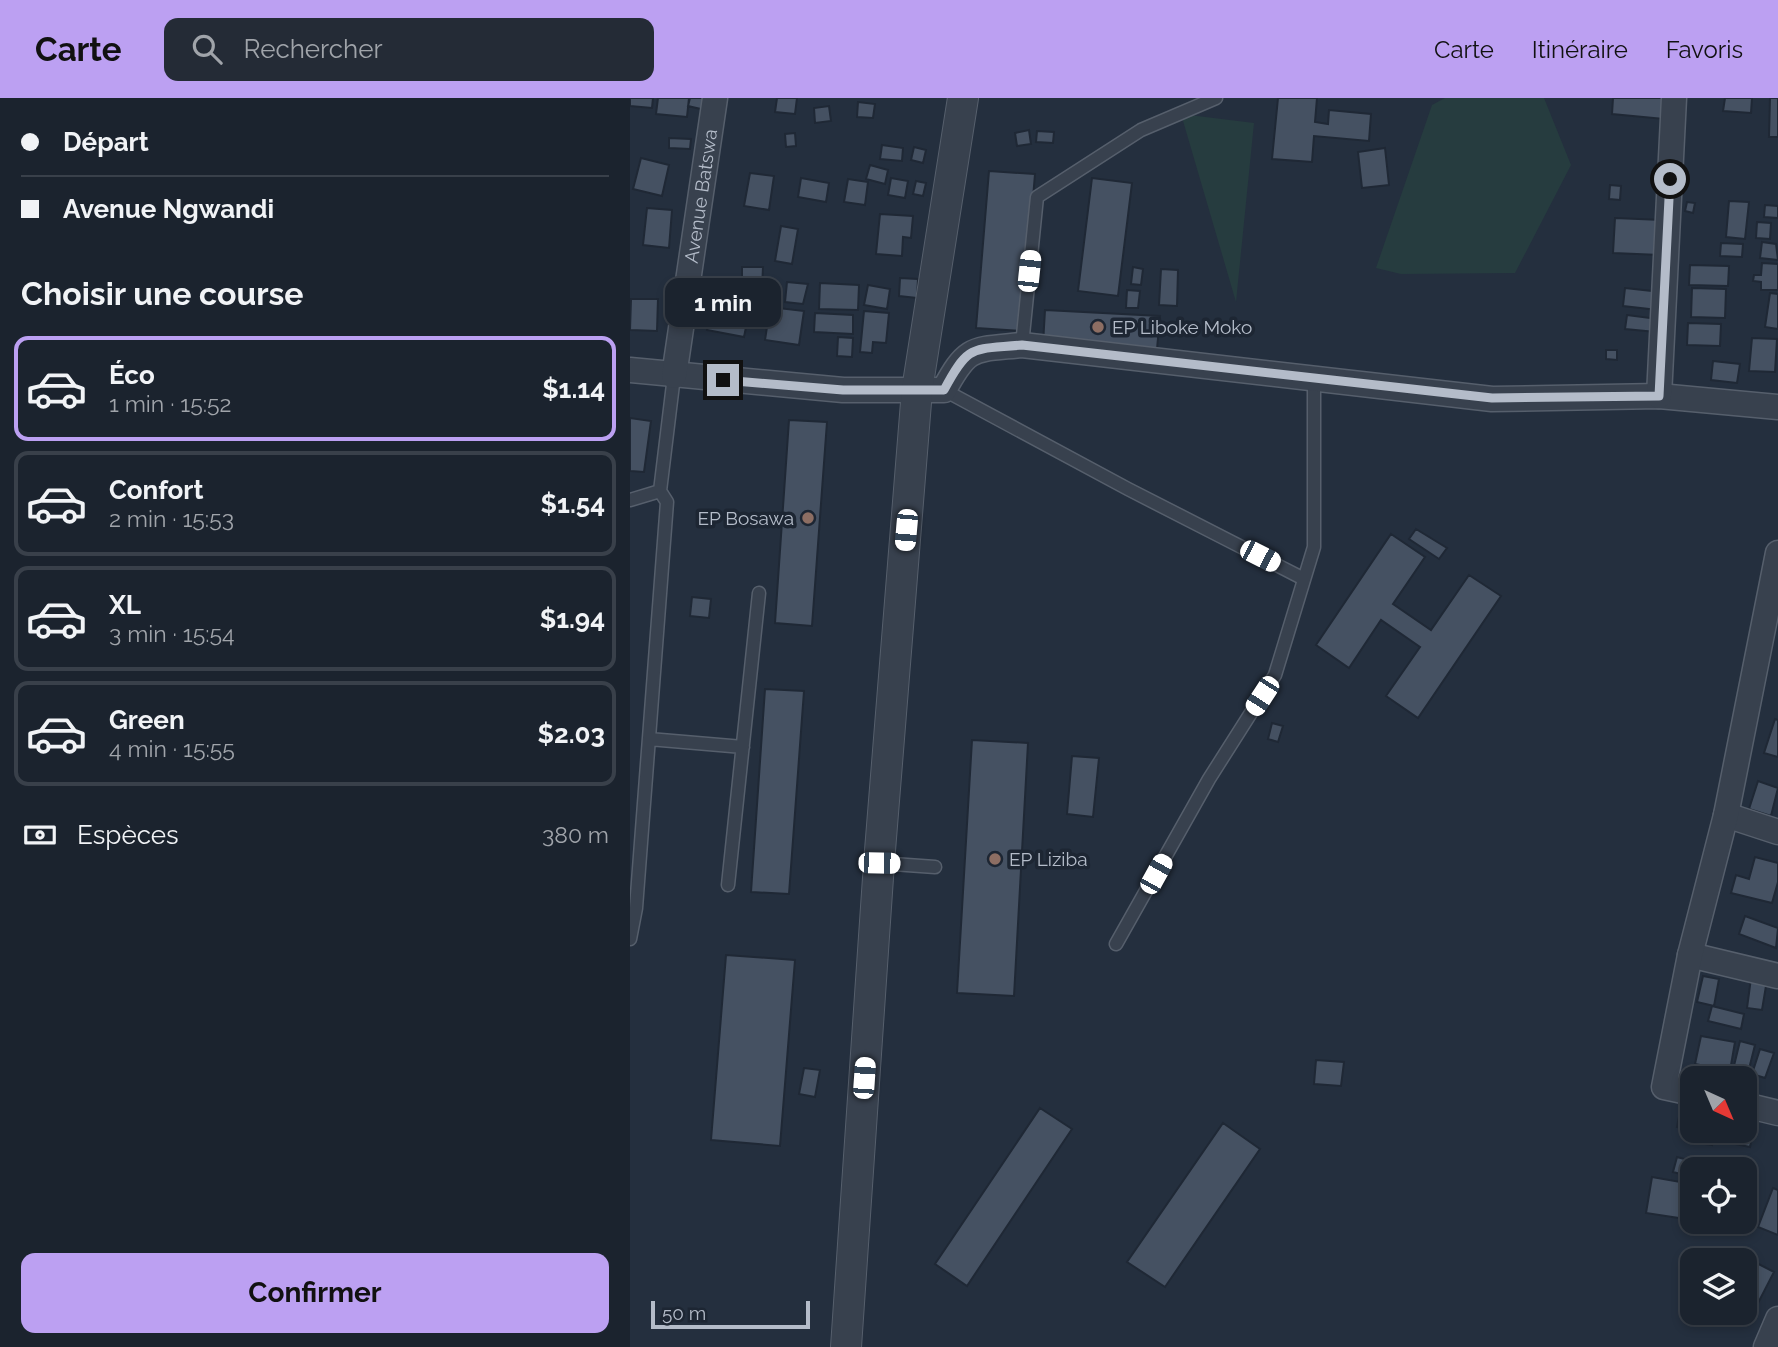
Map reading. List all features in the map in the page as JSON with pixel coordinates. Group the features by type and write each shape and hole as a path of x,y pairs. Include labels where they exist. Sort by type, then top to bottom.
{"street":[{"name":"Avenue Batswa","path":"674,376 715,98"},
{"path":"846,1347 879,863 963,98"},
{"path":"1659,396 1674,98"},
{"path":"630,370 843,390 931,390 960,360 976,350 1022,345 1492,398 1659,396 1778,407"},
{"path":"1680,1090 1664,1087 1690,955 1726,815 1778,554"},
{"path":"1726,815 1778,832"},
{"path":"1690,955 1778,976"},
{"path":"1757,1108 1778,1112"},
{"path":"1766,1347 1778,1319"}],"lane":[{"path":"1022,345 1037,197 1141,131 1216,98"},
{"path":"630,939 636,908 667,502 660,491 674,376"},
{"path":"1116,944 1209,779 1275,675 1314,547 1314,378"},
{"path":"931,390 1304,579"},
{"path":"630,500 660,491"},
{"path":"728,885 759,593"},
{"path":"649,739 743,747"},
{"path":"879,863 935,867"}],"green space":[{"path":"1445,98 1544,98 1571,165 1515,273 1401,274 1376,268 1432,105"},
{"path":"1181,114 1254,123 1236,302"}],"building":[{"path":"630,98 653,98 652,108 630,106"},
{"path":"658,98 689,98 687,117 656,114"},
{"path":"690,98 707,98 705,110 688,106"},
{"path":"777,98 797,98 795,114 775,112"},
{"path":"1278,98 1317,98 1315,122 1328,124 1329,110 1371,114 1369,141 1314,136 1312,162 1272,159"},
{"path":"1613,98 1665,98 1664,119 1612,114"},
{"path":"1725,98 1752,98 1751,113 1723,111"},
{"path":"1770,98 1778,98 1778,137 1769,137"},
{"path":"858,102 875,104 873,118 857,117"},
{"path":"829,106 831,121 815,123 814,108"},
{"path":"1029,130 1031,144 1017,146 1015,133"},
{"path":"1037,131 1054,132 1053,143 1036,142"},
{"path":"795,133 796,146 786,147 785,134"},
{"path":"669,138 691,139 690,149 669,148"},
{"path":"882,145 903,148 902,161 880,159"},
{"path":"914,147 926,150 923,163 911,160"},
{"path":"1385,148 1389,185 1362,188 1358,152"},
{"path":"641,158 669,165 662,196 633,189"},
{"path":"870,165 888,170 885,184 866,179"},
{"path":"989,171 1035,174 1022,331 976,328"},
{"path":"750,173 774,176 769,210 744,206"},
{"path":"801,178 829,183 826,202 798,197"},
{"path":"891,178 908,181 905,198 888,195"},
{"path":"1092,178 1132,183 1118,296 1078,291"},
{"path":"848,179 868,182 865,205 844,202"},
{"path":"916,181 926,183 923,196 913,194"},
{"path":"1610,185 1621,186 1620,200 1609,199"},
{"path":"1729,201 1749,202 1745,239 1726,237"},
{"path":"1687,202 1695,203 1693,213 1685,211"},
{"path":"1765,205 1778,206 1778,218 1764,217"},
{"path":"647,208 672,210 669,248 643,245"},
{"path":"880,214 913,216 911,238 903,237 902,256 876,254"},
{"path":"1615,218 1662,220 1660,255 1613,253"},
{"path":"1757,222 1771,223 1770,239 1756,238"},
{"path":"781,226 798,229 792,264 775,261"},
{"path":"1762,242 1776,244 1778,260 1760,258"},
{"path":"1721,243 1743,244 1742,257 1720,256"},
{"path":"1762,263 1778,264 1778,290 1761,290 1761,282 1753,281 1754,275 1761,275"},
{"path":"1690,265 1729,266 1728,286 1689,285"},
{"path":"742,267 763,267 762,288 742,287"},
{"path":"1133,267 1143,269 1141,285 1131,284"},
{"path":"1161,269 1178,270 1177,306 1159,305"},
{"path":"900,278 918,279 917,298 899,296"},
{"path":"787,282 808,284 803,304 785,302"},
{"path":"820,283 859,285 858,310 819,309"},
{"path":"868,285 890,289 887,309 864,305"},
{"path":"1625,288 1661,292 1658,310 1623,306"},
{"path":"1692,288 1726,289 1725,318 1691,317"},
{"path":"1127,290 1140,291 1138,308 1126,308"},
{"path":"1770,293 1778,294 1778,329 1765,327"},
{"path":"714,296 751,303 744,337 707,330"},
{"path":"631,299 658,299 657,331 630,330"},
{"path":"770,307 804,311 799,345 765,340"},
{"path":"1045,310 1160,316 1157,349 1043,344"},
{"path":"864,311 889,313 886,343 873,342 872,353 860,352"},
{"path":"815,313 853,315 853,334 814,332"},
{"path":"1627,315 1658,319 1656,332 1625,329"},
{"path":"1688,323 1721,324 1720,346 1687,345"},
{"path":"838,337 853,338 852,357 837,356"},
{"path":"1752,338 1777,339 1775,372 1749,371"},
{"path":"1606,350 1617,350 1617,360 1606,359"},
{"path":"1713,361 1740,364 1737,383 1711,380"},
{"path":"630,418 651,421 644,472 630,471"},
{"path":"789,420 827,422 812,626 775,623"},
{"path":"1416,529 1447,548 1439,559 1409,539"},
{"path":"1391,534 1425,557 1393,604 1431,630 1469,575 1501,596 1418,718 1386,696 1420,647 1381,620 1349,668 1316,645"},
{"path":"692,597 711,599 709,618 690,616"},
{"path":"765,689 804,691 789,894 751,892"},
{"path":"1775,719 1778,720 1778,757 1764,753"},
{"path":"1272,723 1283,726 1278,742 1268,739"},
{"path":"972,740 1028,743 1014,996 957,993"},
{"path":"1072,756 1099,758 1093,817 1067,814"},
{"path":"1758,781 1778,788 1771,816 1749,809"},
{"path":"1755,857 1778,863 1778,882 1772,903 1731,893 1736,875 1749,879"},
{"path":"1745,916 1778,928 1776,948 1739,934"},
{"path":"726,955 795,960 780,1146 711,1140"},
{"path":"1703,976 1719,979 1714,1006 1697,1002"},
{"path":"1751,978 1767,980 1762,1010 1747,1008"},
{"path":"1712,1006 1744,1014 1741,1029 1708,1021"},
{"path":"1701,1036 1735,1042 1731,1066 1695,1064"},
{"path":"1740,1041 1755,1045 1750,1066 1734,1066"},
{"path":"1760,1049 1774,1053 1765,1078 1757,1076 1757,1066 1755,1066"},
{"path":"1316,1060 1344,1062 1341,1086 1314,1084"},
{"path":"804,1068 820,1070 815,1097 799,1094"},
{"path":"1040,1108 1072,1129 967,1286 935,1264"},
{"path":"1223,1123 1260,1149 1165,1287 1127,1262"},
{"path":"1731,1143 1751,1143 1750,1147"},
{"path":"1677,1157 1680,1158 1680,1174 1673,1172"},
{"path":"1652,1177 1680,1182 1680,1218 1646,1213"},
{"path":"1773,1188 1778,1190 1778,1235 1758,1227"},
{"path":"1757,1263 1774,1272 1757,1305"}],"place":[{"name":"EP Liboke Moko","path":"1098,327"},
{"name":"EP Bosawa","path":"808,518"},
{"name":"EP Liziba","path":"995,859"}],"route":[{"path":"723,380 843,390 944,390 960,360 976,350 1022,345 1492,398 1659,396 1670,179"}]}
